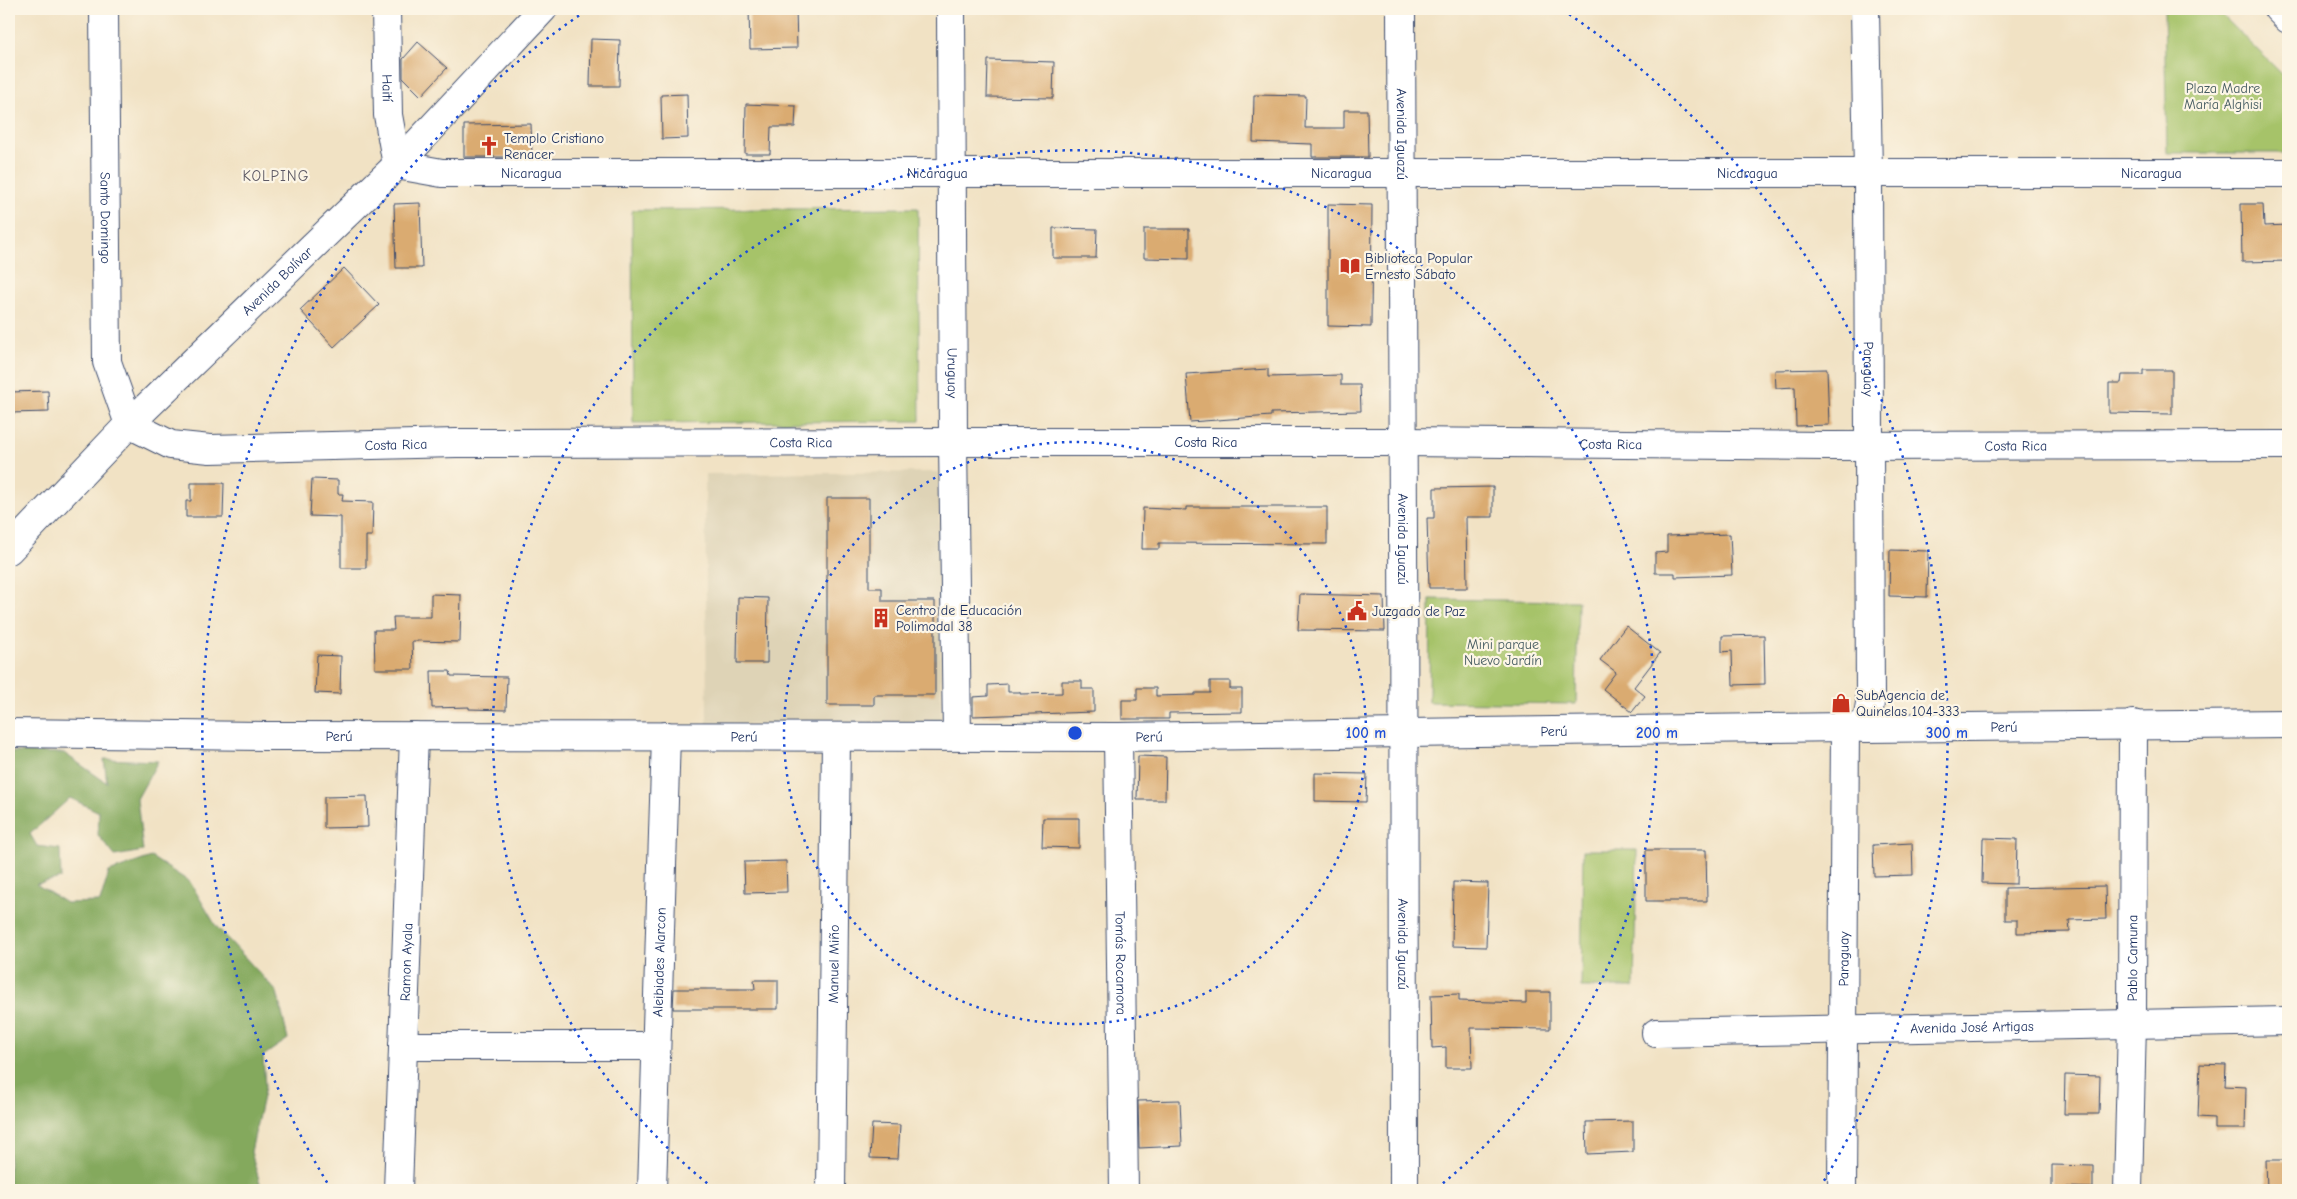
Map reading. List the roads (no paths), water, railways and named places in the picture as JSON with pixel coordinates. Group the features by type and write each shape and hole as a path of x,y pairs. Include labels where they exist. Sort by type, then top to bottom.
{"street":[{"name":"Santo Domingo","path":"104,9 107,362 129,424"},
{"name":"Haití","path":"386,9 388,115 397,165"},
{"name":"Avenida Bolívar","path":"9,550 129,424 397,165 543,9"},
{"name":"Uruguay","path":"951,9 953,173 951,213 957,736"},
{"name":"Avenida Iguazú","path":"1400,9 1404,442 1402,733 1404,1190"},
{"name":"Paraguay","path":"1842,1190 1843,1030 1856,728 1870,703 1868,173 1865,9"},
{"path":"2278,9 2288,19"},
{"name":"Nicaragua","path":"397,165 442,173 1402,175 2288,173"},
{"name":"Costa Rica","path":"129,424 171,445 210,449 456,443 953,442 1404,442 1868,446 2288,445"},
{"name":"Perú","path":"9,733 836,738 957,736 1118,737 2133,724 2288,724"},
{"name":"Pablo Camuna","path":"2128,1190 2132,1023 2133,724"},
{"name":"Ramon Ayala","path":"398,1190 414,736"},
{"name":"Aleibiades Alarcon","path":"652,1190 666,736"},
{"name":"Tomás Rocamora","path":"1118,737 1124,1190"},
{"name":"Manuel Miño","path":"831,1190 836,738"},
{"name":"Avenida José Artigas","path":"1656,1033 2288,1021"},
{"path":"403,1046 656,1046"}],"place":[{"name":"Templo Cristiano Renacer","path":"489,146"},
{"name":"Biblioteca Popular Ernesto Sábato","path":"1350,266"},
{"name":"Juzgado de Paz","path":"1357,611"},
{"name":"Centro de Educación Polimodal 38","path":"881,618"},
{"name":"SubAgencia de Quinelas 104-333","path":"1841,703"}],"district":[{"name":"KOLPING","path":"276,176"}],"park label":[{"name":"Plaza Madre María Alghisi","path":"2223,96"},
{"name":"Mini parque Nuevo Jardín","path":"1503,652"}]}
